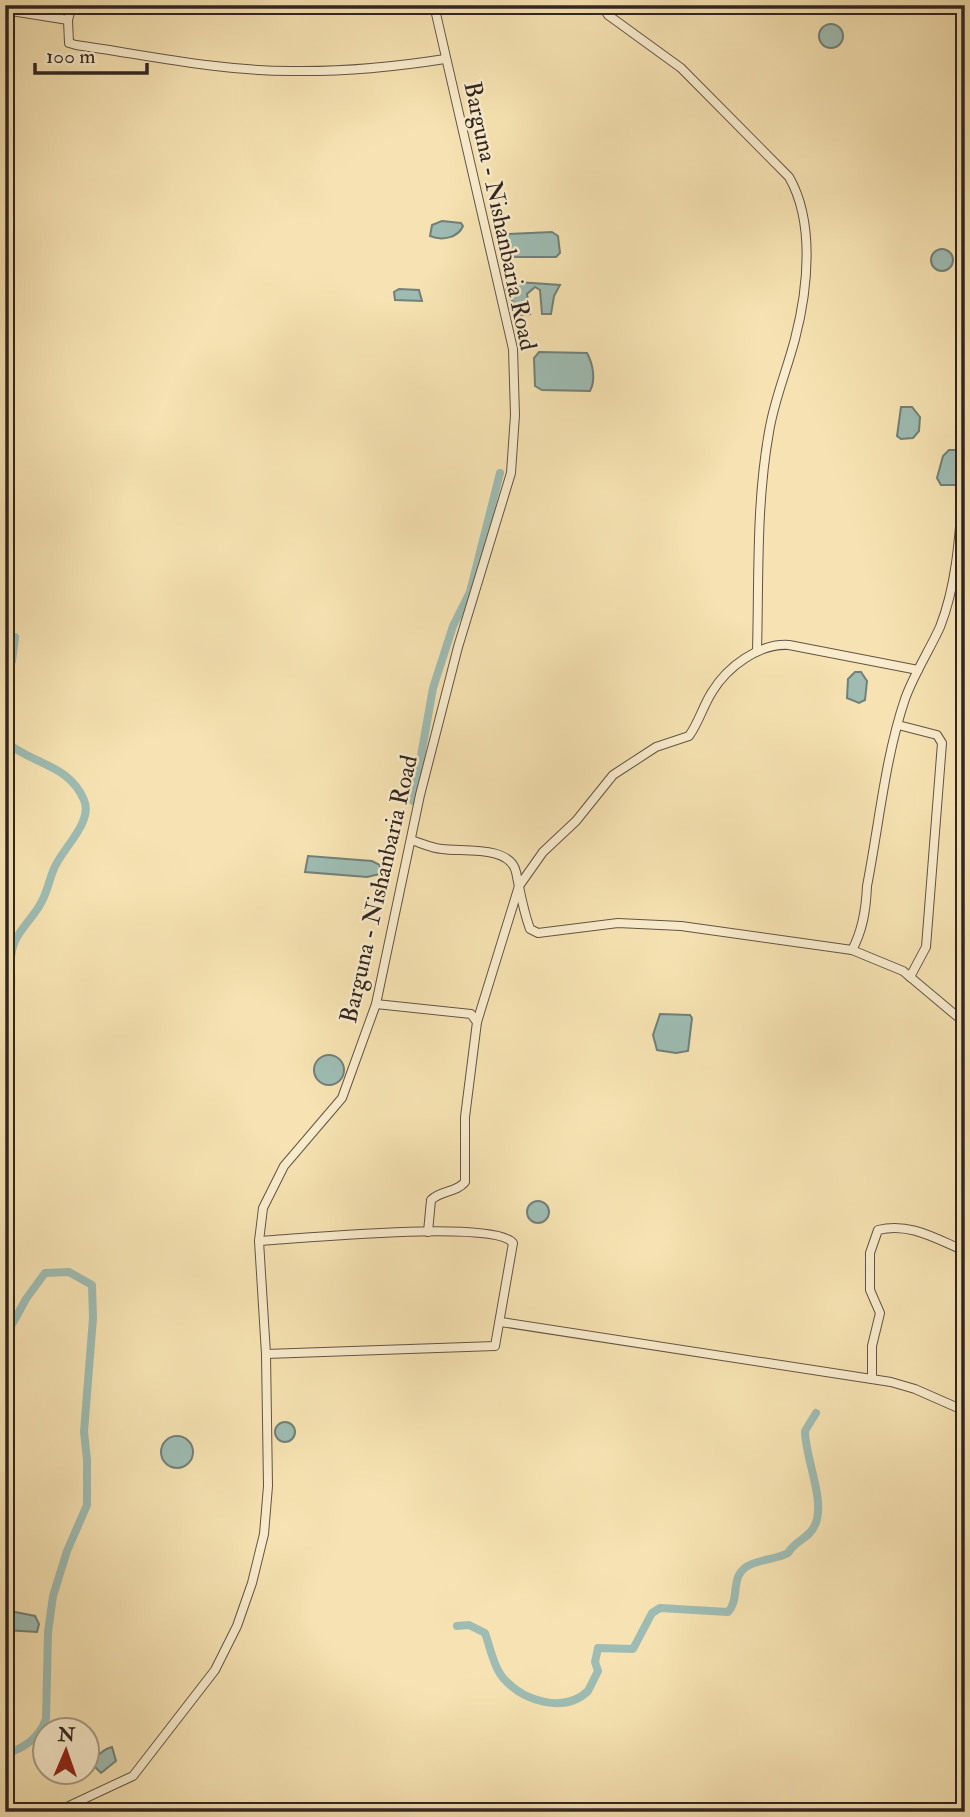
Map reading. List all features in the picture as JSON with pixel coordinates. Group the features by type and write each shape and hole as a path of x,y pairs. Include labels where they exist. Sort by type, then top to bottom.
{"street":[{"path":"72,5 68,20 69,43 76,45 288,71 445,60"},
{"name":"Barguna - Nishanbaria Road","path":"57,1812 133,1776 215,1670 237,1626 253,1583 264,1534 268,1486 266,1354 259,1241 263,1208 284,1166 342,1098 376,1004 411,840 458,647 506,493 515,415 513,349 434,5"},
{"path":"601,5 608,15 681,68 789,177 801,197 805,229 803,298 769,430 762,489 757,651"},
{"path":"5,10 68,20"},
{"path":"852,950 859,938 866,908 867,887 898,725 918,670 940,626 961,546 965,464"},
{"path":"428,1232 430,1200 438,1194 457,1189 464,1182 465,1117 477,1021 519,886 543,852 576,821 613,775 656,747 689,736 712,690 757,651 777,644 789,645 918,670"},
{"path":"898,725 937,734 942,743 926,947 911,978"},
{"path":"411,840 439,849 492,853 507,859 516,871 522,908 530,929 538,933 618,923 681,926 852,950 903,971 965,1023"},
{"path":"376,1004 471,1014 477,1021"},
{"path":"872,1379 872,1346 880,1314 870,1290 870,1253 878,1230 897,1227 920,1231 965,1251"},
{"path":"259,1241 365,1233 480,1232 511,1240 512,1249 495,1346 266,1354"},
{"path":"501,1322 872,1379 915,1389 965,1411"}],"water":[{"path":"831,24 840,27 843,36 840,45 831,48 822,45 819,36 822,27"},
{"path":"442,221 461,223 463,226 449,237 430,236 432,225"},
{"path":"552,232 558,236 560,253 556,257 514,257 504,251 503,241 509,234"},
{"path":"942,249 952,256 953,260 946,270 942,271 932,264 931,260 938,250"},
{"path":"517,282 560,285 554,296 551,314 542,314 540,290 535,287 527,294 530,314 520,315 506,289"},
{"path":"399,289 419,290 422,301 395,300 394,292"},
{"path":"539,352 587,353 593,372 590,391 542,390 535,386 534,358"},
{"path":"901,407 912,407 920,417 919,431 913,438 901,439 897,436"},
{"path":"949,450 957,450 961,455 957,485 941,485 937,478 943,456"},
{"path":"855,672 861,672 867,681 865,700 859,703 847,698 848,679"},
{"path":"308,856 372,861 380,865 380,874 367,877 305,872"},
{"path":"660,1014 690,1015 692,1018 688,1051 676,1053 657,1050 653,1035"},
{"path":"329,1055 335,1056 343,1064 343,1076 335,1084 329,1085 323,1084 315,1076 314,1070 315,1064 323,1056"},
{"path":"538,1201 546,1204 549,1212 546,1220 538,1223 530,1220 527,1212 530,1204"},
{"path":"281,1422 289,1422 295,1432 289,1442 281,1442 275,1436 275,1428"},
{"path":"177,1436 188,1441 193,1452 188,1463 177,1468 166,1463 161,1452 166,1441"},
{"path":"5,1610 35,1616 39,1624 37,1632 5,1630"},
{"path":"112,1747 116,1761 102,1772 102,1753"}],"waterway":[{"path":"413,801 433,688 453,626 470,592 500,473"},
{"path":"5,668 12,661 15,637"},
{"path":"5,741 69,779 84,800 86,809 80,827 57,863 39,906 15,941 11,958 11,993 5,1009"},
{"path":"5,1337 26,1299 45,1273 69,1272 92,1285 93,1318 84,1432 87,1505 67,1551 53,1596 48,1632 46,1719 30,1741 5,1754"},
{"path":"457,1626 469,1625 485,1633 498,1669 512,1687 533,1699 556,1703 568,1702 588,1691 598,1671 595,1662 598,1648 633,1649 652,1613 660,1608 728,1612 734,1601 736,1583 741,1572 751,1564 788,1553 815,1525 818,1515 817,1492 805,1431 816,1413"}]}
